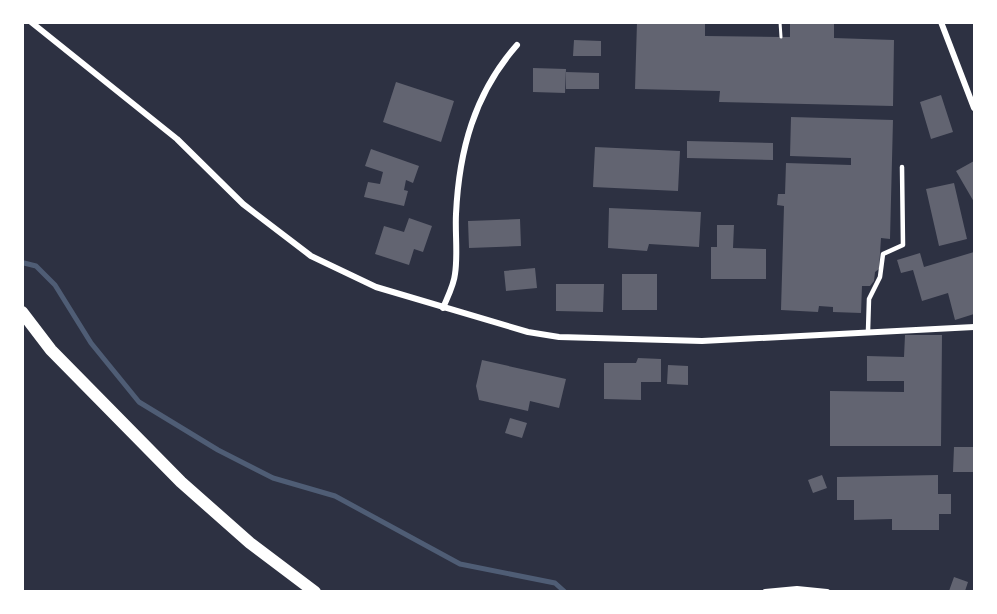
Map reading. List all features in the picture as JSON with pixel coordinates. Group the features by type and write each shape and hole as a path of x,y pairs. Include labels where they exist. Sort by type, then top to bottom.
{"main road":[{"path":"22,312 51,350 181,482 250,543 315,591"}],"street":[{"path":"31,22 177,139 243,204 311,256 376,287 528,333 559,338 702,341 975,327"},
{"path":"941,22 975,108"},
{"path":"443,308 455,275 459,169 474,113 502,63 517,45"},
{"path":"765,591 797,589 827,591"}],"lane":[{"path":"868,331 869,299 880,277 883,255 903,245 902,166"}],"path":[{"path":"780,22 781,38"}],"building":[{"path":"637,22 705,22 705,36 790,37 790,22 834,22 834,38 894,40 893,106 719,102 720,91 635,89"},
{"path":"574,40 601,41 601,56 573,56"},
{"path":"533,68 566,69 565,93 533,92"},
{"path":"566,72 599,73 599,89 566,89"},
{"path":"396,82 454,101 441,142 383,122"},
{"path":"941,95 953,132 931,139 920,102"},
{"path":"791,117 893,120 890,239 881,238 879,269 875,272 874,281 870,286 862,286 861,313 833,312 833,307 819,306 818,312 781,310 784,206 777,205 778,194 785,194 786,163 851,165 851,158 790,156"},
{"path":"687,141 773,143 773,160 687,158"},
{"path":"595,147 680,151 678,191 593,187"},
{"path":"371,149 419,166 413,183 406,180 404,190 408,191 404,206 364,197 368,182 380,184 383,172 365,166"},
{"path":"974,161 974,202 956,171"},
{"path":"954,183 967,239 939,246 926,189"},
{"path":"609,208 701,212 699,247 649,244 647,251 608,248"},
{"path":"409,218 432,226 423,252 414,249 409,265 375,254 384,226 404,232"},
{"path":"520,219 521,246 469,248 468,221"},
{"path":"717,225 734,225 733,248 766,249 766,279 711,279 711,247 717,247"},
{"path":"974,252 974,314 955,320 948,293 922,301 913,270 901,273 897,260 920,253 924,267"},
{"path":"535,268 537,288 506,291 504,271"},
{"path":"622,274 657,274 657,310 622,310"},
{"path":"556,284 604,284 603,312 556,311"},
{"path":"905,335 942,335 941,446 830,446 830,391 904,392 904,381 867,381 867,356 904,357"},
{"path":"638,358 661,359 661,382 641,382 641,400 604,399 604,363 636,363"},
{"path":"482,360 566,379 559,408 530,401 528,411 479,400 476,386"},
{"path":"668,365 688,366 688,385 667,384"},
{"path":"510,418 527,423 522,438 505,433"},
{"path":"954,447 974,447 974,472 953,472"},
{"path":"822,475 827,488 813,493 808,480"},
{"path":"938,475 938,494 951,494 951,514 939,514 939,530 892,530 892,519 854,520 854,500 837,500 837,477"},
{"path":"954,577 968,582 965,591 949,591"}],"waterway":[{"path":"24,263 36,266 55,285 91,343 139,402 218,450 273,478 335,496 460,564 555,583 565,592"}]}
